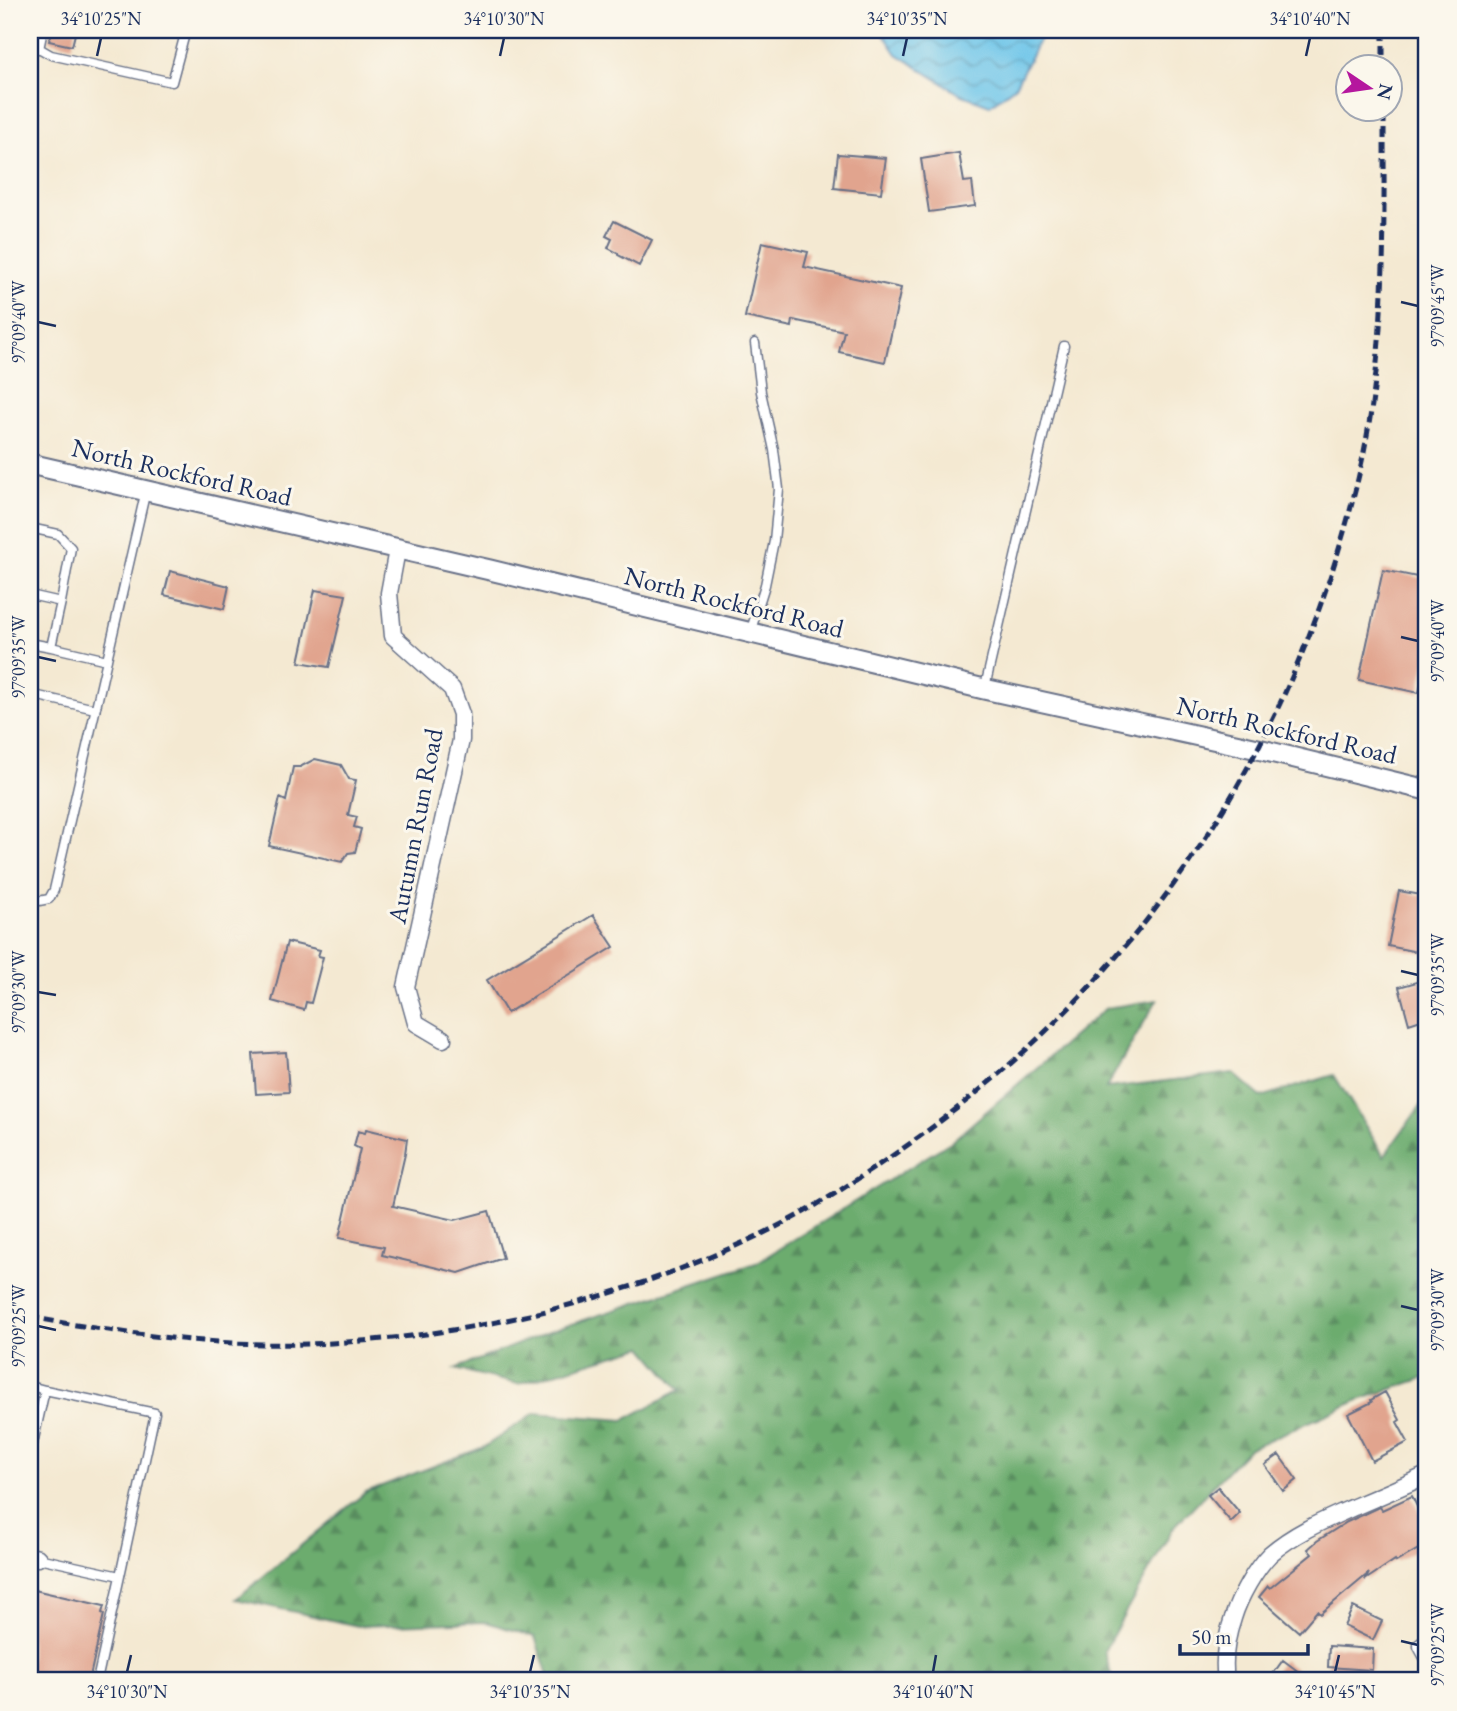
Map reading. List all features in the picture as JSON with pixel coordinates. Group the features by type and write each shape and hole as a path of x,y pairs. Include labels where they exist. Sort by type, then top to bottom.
{"street":[{"name":"North Rockford Road","path":"30,464 1427,790"},
{"name":"Autumn Run Road","path":"397,550 389,593 393,636 452,689 461,714 461,740 406,987 416,1023 443,1039"},
{"path":"1226,1681 1228,1632 1237,1604 1269,1555 1321,1521 1427,1475"}],"lane":[{"path":"39,49 43,30"},
{"path":"30,43 51,55 173,82 186,30"},
{"path":"750,633 765,585 774,541 779,489 755,343"},
{"path":"985,689 1064,346"},
{"path":"30,898 39,901 49,899 54,890 146,491"},
{"path":"30,527 58,534 71,548 51,647"},
{"path":"30,595 61,602"},
{"path":"30,643 107,660"},
{"path":"30,694 95,709"},
{"path":"1427,828 1422,856 1427,857"},
{"path":"30,1386 155,1413 97,1681"},
{"path":"30,1457 46,1390"},
{"path":"34,1557 120,1576"}],"green space":[{"path":"1157,1000 1106,1088 1233,1073 1261,1097 1334,1075 1384,1156 1427,1097 1427,1377 1359,1400 1248,1449 1173,1528 1104,1651 1113,1681 550,1681 535,1637 486,1622 358,1626 236,1599 366,1492 484,1447 535,1413 624,1420 680,1390 643,1347 518,1384 455,1369 551,1331 756,1263 952,1141 1106,1008"}],"water":[{"path":"881,30 1051,30 1042,35 1015,86 990,105 960,94 897,54"}],"building":[{"path":"52,30 76,30 72,46 49,41"},
{"path":"959,153 964,182 972,181 975,206 929,212 921,159"},
{"path":"838,154 886,158 881,193 834,188"},
{"path":"614,221 652,240 639,266 608,248 612,239 606,236"},
{"path":"762,242 808,252 804,267 901,288 885,362 839,352 844,331 793,320 792,327 745,317"},
{"path":"1383,570 1427,579 1427,655 1419,693 1359,680"},
{"path":"170,571 229,586 224,609 164,595"},
{"path":"315,590 346,595 329,667 299,662"},
{"path":"315,759 341,765 349,779 356,780 348,815 357,817 354,827 361,829 355,852 348,853 342,862 269,846 280,798 286,801 293,767 300,767"},
{"path":"1399,891 1427,896 1427,954 1388,946"},
{"path":"593,915 614,947 507,1013 487,980"},
{"path":"287,942 320,950 318,956 323,957 311,1003 306,1002 304,1010 272,1001"},
{"path":"1427,979 1427,1018 1409,1024 1399,987"},
{"path":"286,1052 289,1092 256,1094 253,1054"},
{"path":"366,1129 407,1139 393,1206 455,1220 489,1211 503,1258 459,1273 382,1255 384,1247 339,1238 360,1149 354,1146 358,1131 365,1133"},
{"path":"1385,1392 1408,1442 1372,1461 1348,1414"},
{"path":"1279,1455 1297,1480 1283,1491 1265,1465"},
{"path":"1218,1487 1240,1513 1231,1522 1208,1495"},
{"path":"1412,1496 1427,1528 1427,1544 1396,1562 1395,1560 1365,1580 1369,1573 1320,1614 1317,1611 1299,1632 1259,1597 1268,1586 1270,1588 1312,1554 1308,1549 1317,1541 1347,1522"},
{"path":"30,1589 104,1606 89,1681 30,1681"},
{"path":"1353,1607 1382,1621 1373,1640 1344,1626"},
{"path":"1329,1646 1373,1649 1372,1670 1328,1667"},
{"path":"1283,1660 1311,1681 1268,1681"}],"railway":[{"path":"1383,30 1383,52"},
{"path":"30,1317 187,1340 307,1344 403,1337 458,1329 567,1306 673,1271 776,1227 840,1190 902,1149 986,1085 1063,1014 1132,938 1193,857 1246,770 1292,678 1329,581 1358,479 1367,433 1382,295 1384,122"}]}
